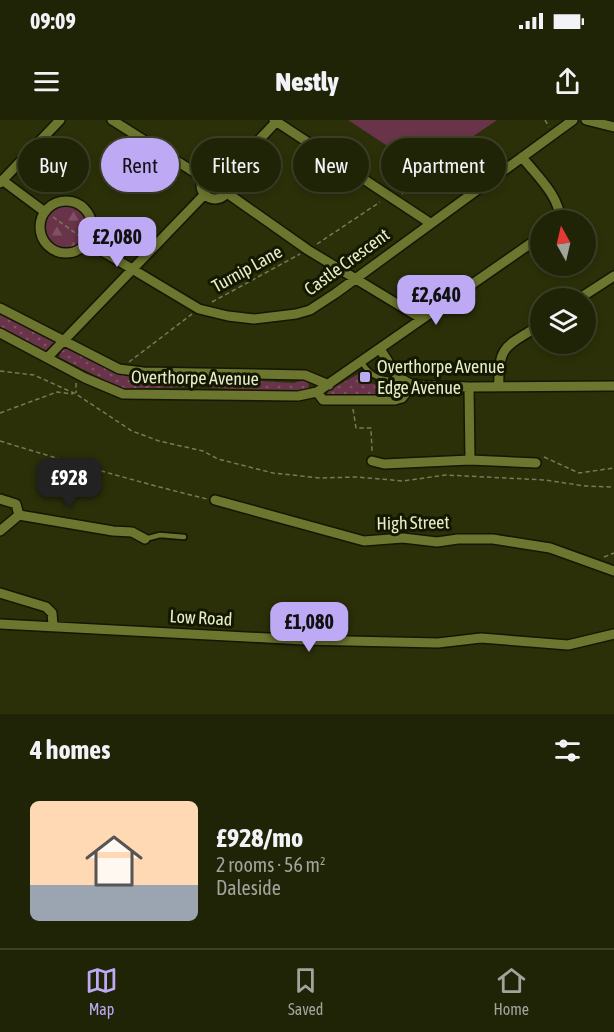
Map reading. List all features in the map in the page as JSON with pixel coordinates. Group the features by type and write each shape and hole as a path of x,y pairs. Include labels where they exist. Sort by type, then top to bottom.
{"street":[{"path":"45,212 1,181 60,120"},
{"path":"112,120 191,170"},
{"name":"Castle Crescent","path":"87,242 199,309 254,318 296,314 310,310 356,279 573,120"},
{"path":"586,120 614,127"},
{"path":"260,138 275,121 394,197 430,223"},
{"path":"522,157 549,190 559,210"},
{"path":"47,358 203,194 216,199 227,193 308,250 422,319"},
{"path":"59,202 75,203 82,207 91,222 91,232 87,242 78,250 69,253 51,248 40,232 40,224 45,212 59,202"},
{"name":"Overthorpe Avenue","path":"0,333 106,388 123,394 298,396 317,392 362,363 530,244"},
{"path":"596,288 613,278"},
{"name":"Overthorpe Avenue","path":"0,308 119,369 142,372 305,375 329,384"},
{"path":"499,387 500,356 506,347 530,331"},
{"path":"380,349 407,382 470,387 614,386"},
{"path":"317,392 323,400 352,402 395,400 402,398 407,382"},
{"path":"470,387 471,460"},
{"path":"372,461 384,464 471,460 536,463"},
{"path":"0,499 16,504 19,515"},
{"name":"High Street","path":"215,500 364,542 403,538 437,543 458,539 492,539 550,548 614,571"},
{"path":"0,531 19,515 113,531 132,532 145,539"},
{"path":"0,593 46,607 52,613 53,625"},
{"name":"Low Road","path":"0,624 304,640 438,643 480,638 568,645 614,634"}],"lane":[{"path":"362,363 370,376 407,382"},
{"path":"145,539 159,535 184,537"}],"path":[{"name":"Turnip Lane","path":"119,369 199,309 308,250 399,192"},
{"path":"45,212 87,242"},
{"path":"0,371 34,375 76,394 132,431 159,441 203,451 218,459 273,472 320,478 357,477 402,481 446,475 545,480 585,486 614,487"},
{"path":"0,413 57,392 76,394"},
{"path":"352,402 356,428 370,428 372,461"},
{"path":"0,441 99,468 140,483 215,500"},
{"path":"536,463 544,457 579,473 614,468"}],"green space":[{"path":"348,120 497,120 471,138 381,138 381,142"},
{"path":"203,192 227,192 221,198 215,199"},
{"path":"66,201 76,203 84,209 90,217 92,227 90,237 84,245 76,251 66,253 56,251 48,245 42,237 40,227 42,217 48,209 56,203"},
{"path":"0,314 53,340 55,345 48,351 43,350 0,327"},
{"path":"66,347 127,375 182,381 185,387 122,389 59,357 62,348"},
{"path":"360,373 365,383 398,386 402,390 396,395 327,397 328,391"},
{"path":"220,379 294,383 304,380 309,384 308,390 299,392 212,388 213,381"}],"place":[{"name":"Overthorpe Avenue Edge Avenue","path":"365,377"}]}
